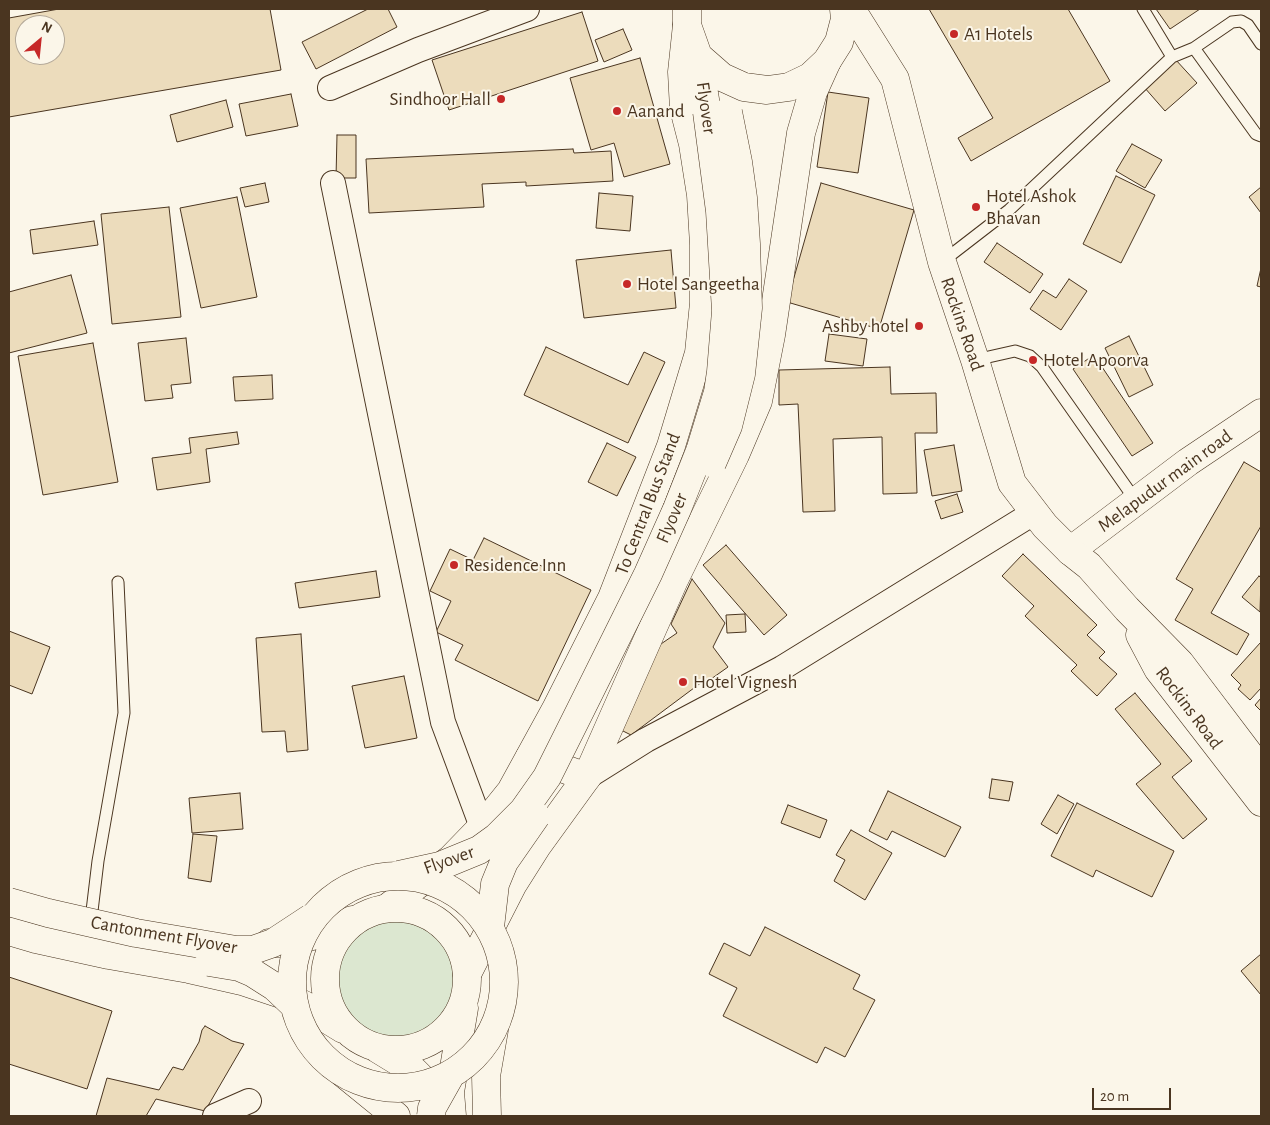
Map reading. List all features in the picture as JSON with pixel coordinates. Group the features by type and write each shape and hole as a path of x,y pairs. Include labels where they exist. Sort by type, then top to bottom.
{"main road":[{"path":"467,974 513,884 537,846 587,777 674,580 731,463 758,402 771,335 801,133 813,92 827,61 839,42 844,9"},
{"name":"Rockins Road","path":"851,9 895,79 942,262 975,360 1012,483 1045,526 1088,566 1180,664 1261,770"},
{"name":"Flyover","path":"490,927 495,884 504,862 575,760 592,727 616,668 688,521 728,426 741,374 748,308 743,198 738,162 717,112 687,17"},
{"name":"To Central Bus Stand","path":"375,912 451,859 482,827 511,791 612,598 671,446 699,353 704,303 704,245 701,196 693,144 684,109 682,72 687,17"},
{"path":"698,56 722,77 744,87 767,90 789,87 810,77 827,61"},
{"name":"Flyover","path":"717,112 744,87"},
{"name":"Flyover","path":"313,916 337,894 366,880 440,866 479,850 497,837 523,811 547,777 648,574 700,451 718,392 726,311 717,112"},
{"name":"Melapudur main road","path":"1070,551 1188,462 1261,413"},
{"name":"Rockins Road","path":"1127,609 1158,669 1261,802"},
{"path":"530,757 587,777"},
{"path":"399,875 434,882 466,900 490,927 503,960 504,996 494,1030 486,1076 486,1116"},
{"path":"9,889 28,896 92,911 267,943 288,943 332,930 375,912 410,909 432,918 449,932 462,951 467,974 450,1092 452,1116"},
{"name":"Cantonment Flyover","path":"9,902 118,929 236,950 253,950 273,943 313,916"},
{"path":"375,912 344,929 330,950 324,974 327,998 338,1020 367,1044 399,1050 421,1046 441,1034 456,1017 464,1004"},
{"name":"Cantonment Flyover","path":"9,916 72,935 239,967 254,973 276,987 294,1005"},
{"path":"313,916 297,945 291,973 294,1005 304,1032 321,1056 396,1116"},
{"path":"9,931 109,955 189,969 242,981 281,994 304,1005 414,1071 431,1088 446,1116"},
{"path":"343,1074 369,1084 397,1089 425,1086 450,1076 476,1055 494,1030"},
{"path":"431,1116 432,1108 450,1076"}],"street":[{"path":"330,88 418,50 527,9"},
{"path":"333,183 443,722 482,827"},
{"path":"587,777 646,740 782,668 1035,512"},
{"path":"215,1116 249,1101"}],"lane":[{"path":"1143,9 1172,57"},
{"path":"942,262 1009,210 1172,57 1194,48 1232,22 1241,21 1248,25 1261,44"},
{"path":"1194,48 1256,134 1261,136"},
{"path":"975,360 1015,351 1030,356 1042,366 1136,501"},
{"path":"92,911 98,861 124,712 118,582"}],"green space":[{"path":"395,921 418,925 437,938 450,957 454,980 450,1003 437,1022 418,1035 395,1039 372,1035 353,1022 340,1003 336,980 340,957 353,938 372,925"}],"building":[{"path":"59,9 270,9 281,70 9,117 9,18 15,17 15,65 65,65 65,15 26,15"},
{"path":"368,9 388,9 397,27 316,69 302,42"},
{"path":"929,9 1068,9 1110,81 971,161 958,138 993,118"},
{"path":"1156,9 1200,9 1170,29"},
{"path":"582,12 598,61 449,110 432,60"},
{"path":"623,29 632,50 604,62 595,40"},
{"name":"Aanand","path":"640,58 670,164 624,177 614,143 591,150 570,78"},
{"path":"1175,59 1197,83 1165,111 1144,87"},
{"path":"828,92 869,98 858,173 817,167"},
{"path":"291,94 298,126 246,136 239,104"},
{"path":"226,100 233,127 177,142 170,115"},
{"path":"337,135 356,135 356,178 336,178"},
{"path":"1132,144 1162,160 1145,188 1116,171"},
{"path":"573,149 574,153 611,151 613,181 526,186 526,182 482,184 484,207 369,213 366,159"},
{"path":"1116,176 1155,195 1121,263 1083,244"},
{"path":"265,183 269,202 245,207 240,188"},
{"path":"821,183 914,210 879,329 787,302"},
{"path":"1261,187 1261,213 1249,197"},
{"path":"599,193 633,196 630,231 596,228"},
{"path":"237,197 257,297 201,308 180,208"},
{"path":"169,207 181,317 112,324 101,214"},
{"path":"94,221 98,245 33,254 30,230"},
{"path":"997,243 1043,274 1030,293 984,262"},
{"name":"Hotel Sangeetha","path":"671,250 676,308 584,318 576,260"},
{"path":"1261,268 1261,287 1257,286"},
{"path":"71,275 87,333 9,353 9,292"},
{"path":"1069,279 1087,291 1061,330 1030,309 1043,290 1056,298"},
{"path":"829,334 867,339 863,366 825,361"},
{"path":"1129,336 1153,385 1129,397 1105,348"},
{"path":"186,338 191,383 171,385 173,398 145,401 138,343"},
{"path":"93,343 118,482 43,495 18,356"},
{"path":"546,347 628,385 644,352 665,362 628,443 524,395"},
{"path":"1094,355 1153,443 1132,456 1073,369"},
{"path":"890,367 891,394 936,393 937,433 915,433 917,493 883,494 882,437 833,439 835,511 803,512 798,404 779,405 779,370"},
{"path":"272,375 273,399 235,401 233,377"},
{"path":"237,432 239,444 206,449 210,482 157,490 152,458 191,453 189,438"},
{"path":"607,443 636,457 617,496 588,482"},
{"path":"954,445 962,491 932,496 924,450"},
{"path":"1244,462 1261,472 1261,526 1211,613 1249,634 1237,655 1175,620 1193,589 1176,579"},
{"path":"957,494 963,512 941,519 935,501"},
{"path":"484,538 591,590 538,701 455,660 463,645 436,632 451,601 430,591 450,549 473,560"},
{"path":"726,545 787,615 764,635 703,565"},
{"path":"1023,554 1097,625 1087,635 1105,652 1099,658 1117,674 1097,696 1071,671 1077,665 1025,616 1034,606 1002,576"},
{"path":"376,571 380,597 299,608 295,583"},
{"path":"1259,576 1261,578 1260,612 1242,597"},
{"path":"692,579 725,623 713,647 728,667 704,684 706,679 631,735 619,729 658,646 677,633 671,624"},
{"path":"745,614 746,632 727,633 726,615"},
{"path":"9,631 50,647 32,694 9,685"},
{"path":"301,634 308,750 287,752 285,731 262,732 256,638"},
{"path":"1261,642 1261,688 1250,700 1238,689 1241,685 1231,675"},
{"path":"404,676 417,738 365,748 352,686"},
{"path":"1135,693 1192,761 1172,777 1207,819 1183,839 1136,784 1161,764 1115,709"},
{"path":"1261,698 1261,711 1255,705"},
{"path":"992,779 1013,782 1009,801 989,798"},
{"path":"888,791 961,827 945,857 892,831 887,840 869,831"},
{"path":"240,793 243,829 192,833 189,798"},
{"path":"1058,795 1074,804 1057,834 1041,824"},
{"path":"1077,803 1174,851 1152,897 1096,870 1093,877 1051,856"},
{"path":"788,805 827,820 820,838 781,823"},
{"path":"851,830 892,853 865,900 834,881 845,860 836,855"},
{"path":"193,834 217,836 211,882 188,878"},
{"path":"765,927 860,975 853,989 875,1000 845,1057 825,1047 817,1063 723,1016 737,988 709,974 724,943 750,956"},
{"path":"1261,954 1261,995 1241,971"},
{"path":"9,977 112,1011 87,1089 9,1064"},
{"path":"205,1026 232,1041 244,1044 205,1111 156,1099 146,1116 96,1116 107,1078 159,1090 173,1067 183,1070 199,1042"}],"place":[{"name":"A1 Hotels","path":"954,34"},
{"name":"Sindhoor Hall","path":"501,99"},
{"name":"Aanand","path":"617,111"},
{"name":"Hotel Ashok Bhavan","path":"976,207"},
{"name":"Hotel Sangeetha","path":"627,284"},
{"name":"Ashby hotel","path":"919,326"},
{"name":"Hotel Apoorva","path":"1033,360"},
{"name":"Residence Inn","path":"454,565"},
{"name":"Hotel Vignesh","path":"683,682"}]}
